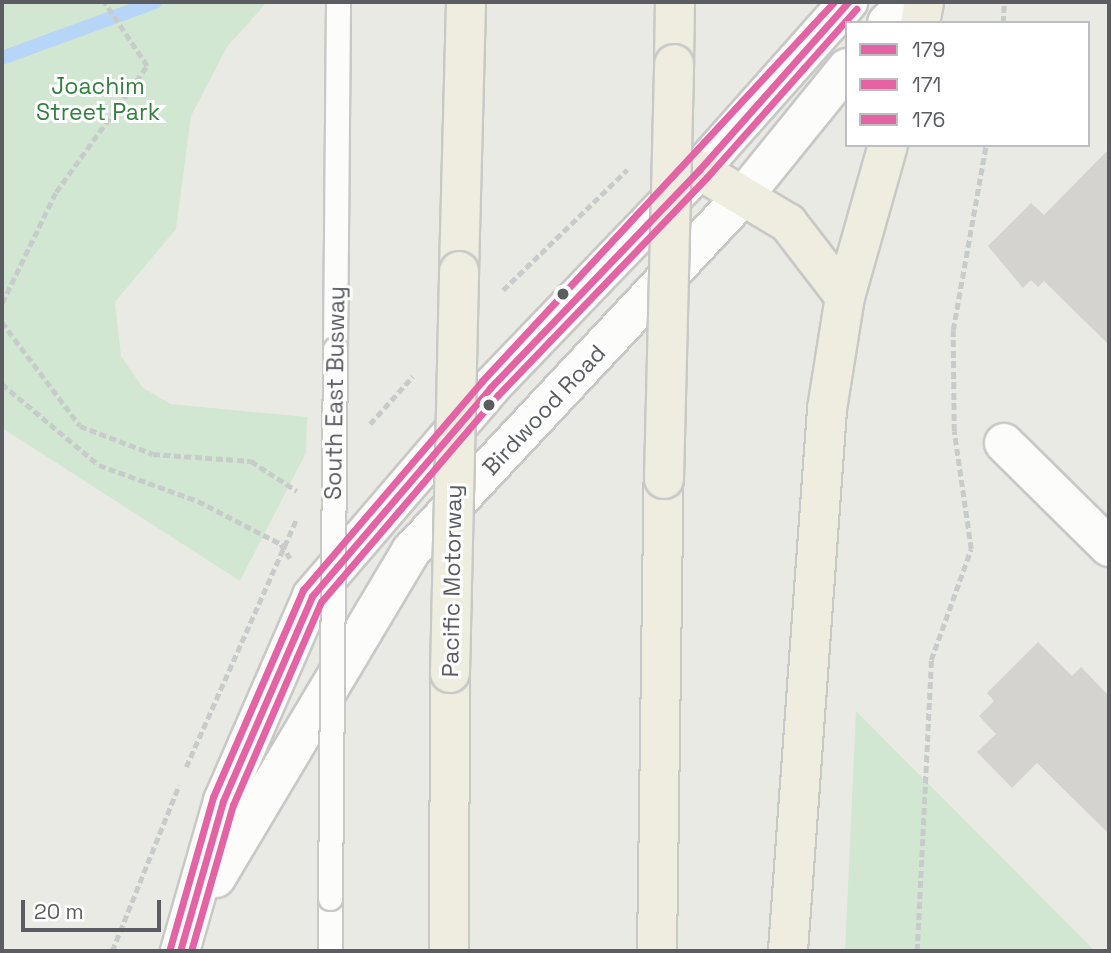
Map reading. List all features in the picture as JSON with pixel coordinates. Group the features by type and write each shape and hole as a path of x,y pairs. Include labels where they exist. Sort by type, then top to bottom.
{"highway":[{"name":"Pacific Motorway","path":"449,951 450,673 466,2"},
{"path":"657,951 664,479 676,2"},
{"path":"920,21 924,2"},
{"path":"788,951 827,409 845,297 887,147"},
{"path":"699,170 745,194 815,250 845,297"}],"main road":[{"name":"Birdwood Road","path":"185,937 223,800 312,596 489,388 699,170 848,2"},
{"path":"889,21 908,2"},
{"name":"Birdwood Road","path":"185,937 411,551 745,194 845,70"},
{"path":"1004,443 1109,547"}],"lane":[{"name":"South East Busway","path":"330,951 338,2"}],"path":[{"path":"2,303 56,192 147,66 104,2"},
{"path":"1003,21 1004,2"},
{"path":"917,951 931,660 971,549 954,431 953,330 986,147"},
{"path":"2,322 80,426 153,454 251,461 309,499"},
{"path":"2,384 99,465 198,500 281,544 312,596"}],"green space":[{"name":"Joachim Street Park","path":"2,2 267,2 227,47 191,116 176,229 115,302 121,356 143,388 171,404 307,417 306,453 240,581 2,428"},
{"path":"856,711 1095,951 845,951"}],"building":[{"path":"1109,149 1109,345 1044,281 1038,287 1031,280 1023,288 988,246 1031,203 1044,215"},
{"path":"1038,642 1072,676 1081,667 1109,696 1109,834 1037,763 1012,788 977,752 996,734 979,716 994,701 987,693"}],"waterway":[{"path":"2,58 155,2"}],"transit line":[{"name":"176","path":"170,948 213,797 303,590 482,381 834,2"},
{"name":"179","path":"180,951 223,801 312,596 490,388 699,170 848,2"},
{"name":"171","path":"845,21 856,9"},
{"name":"171","path":"191,951 233,805 321,602 498,395 707,177 845,21"}]}
